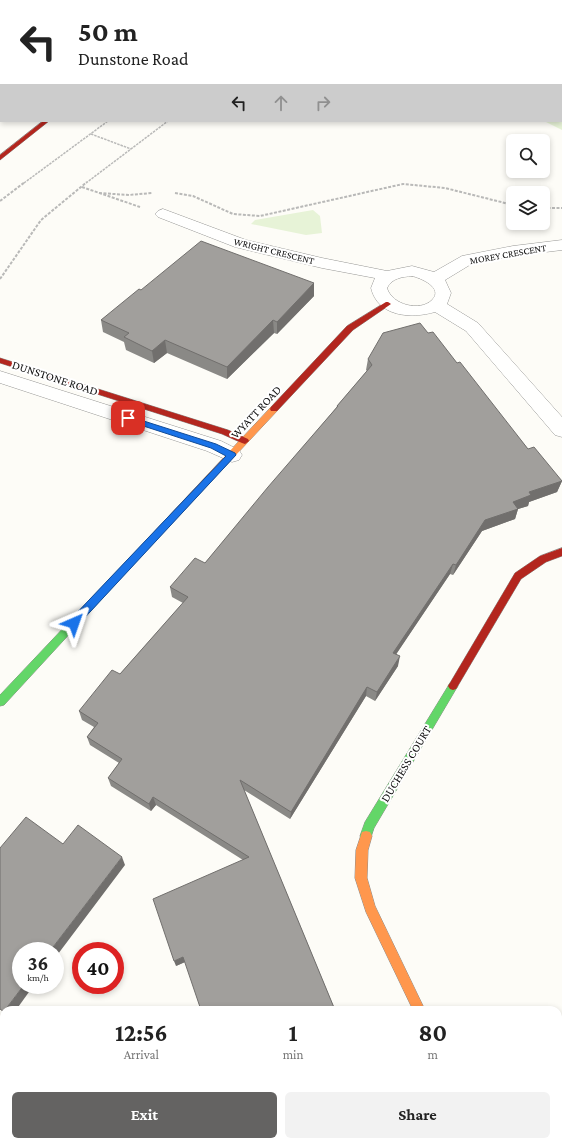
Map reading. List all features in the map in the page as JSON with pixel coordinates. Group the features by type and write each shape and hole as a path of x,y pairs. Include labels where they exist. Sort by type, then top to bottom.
{"main road":[{"path":"0,158 45,122"},
{"name":"WYATT ROAD","path":"0,702 246,441 350,328 388,304"},
{"name":"DUNSTONE ROAD","path":"0,360 225,432 246,441"},
{"name":"DUCHESS COURT","path":"417,1006 370,908 362,878 362,850 369,826 518,576 543,559 562,552"}],"street":[{"name":"WRIGHT CRESCENT","path":"163,214 241,244 322,263 388,276"},
{"name":"MOREY CRESCENT","path":"435,279 468,259 513,251 562,245"},
{"path":"412,271 425,274 435,279 442,288 443,292 440,302 421,311 404,310 388,304 381,297 378,289 381,282 388,276 399,272 412,271"},
{"path":"436,305 472,327 562,430"},
{"name":"DUNSTONE ROAD","path":"0,377 214,446 232,455"}],"path":[{"path":"0,202 107,122"},
{"path":"0,279 41,220 167,122"},
{"path":"91,134 131,149"},
{"path":"172,193 192,196 216,205 233,214 245,216 277,213 403,184 420,184 442,187 490,201 506,204"},
{"path":"82,187 163,214"},
{"path":"99,193 154,193"},
{"path":"550,208 562,208"}],"green space":[{"path":"546,122 562,122 562,130"},
{"path":"313,210 320,216 322,233 306,235 251,224 255,220"}],"building":[{"path":"201,241 314,283 277,322 273,320 227,367 165,340 152,351 124,337 129,333 101,320 139,289 141,290"},
{"path":"420,323 428,333 433,332 457,363 460,362 528,449 534,447 562,481 529,492 531,495 513,502 518,509 485,520 456,565 453,564 393,653 400,656 377,692 367,687 291,812 240,780 333,1006 200,1006 183,957 174,961 153,899 249,857 153,797 149,804 108,778 122,759 87,737 98,723 79,711 112,670 120,674 188,597 170,587 195,558 205,563 338,406 372,365 368,359 383,333"},
{"path":"26,817 63,844 78,825 122,857 57,942 12,942 12,994 17,994 8,1006 0,1006 0,848"}],"traffic: fast":[{"path":"0,702 142,550"},
{"path":"366,836 369,826 453,686"}],"traffic: slow":[{"path":"142,550 274,409"},
{"path":"366,836 362,850 361,878 370,908 417,1006"}],"traffic: jam":[{"path":"0,158 45,122"},
{"path":"274,409 350,328 388,304"},
{"path":"0,360 225,432 245,441"},
{"path":"453,686 518,576 543,559 562,552"}],"route":[{"path":"74,623 232,455 214,446 128,418"}]}
